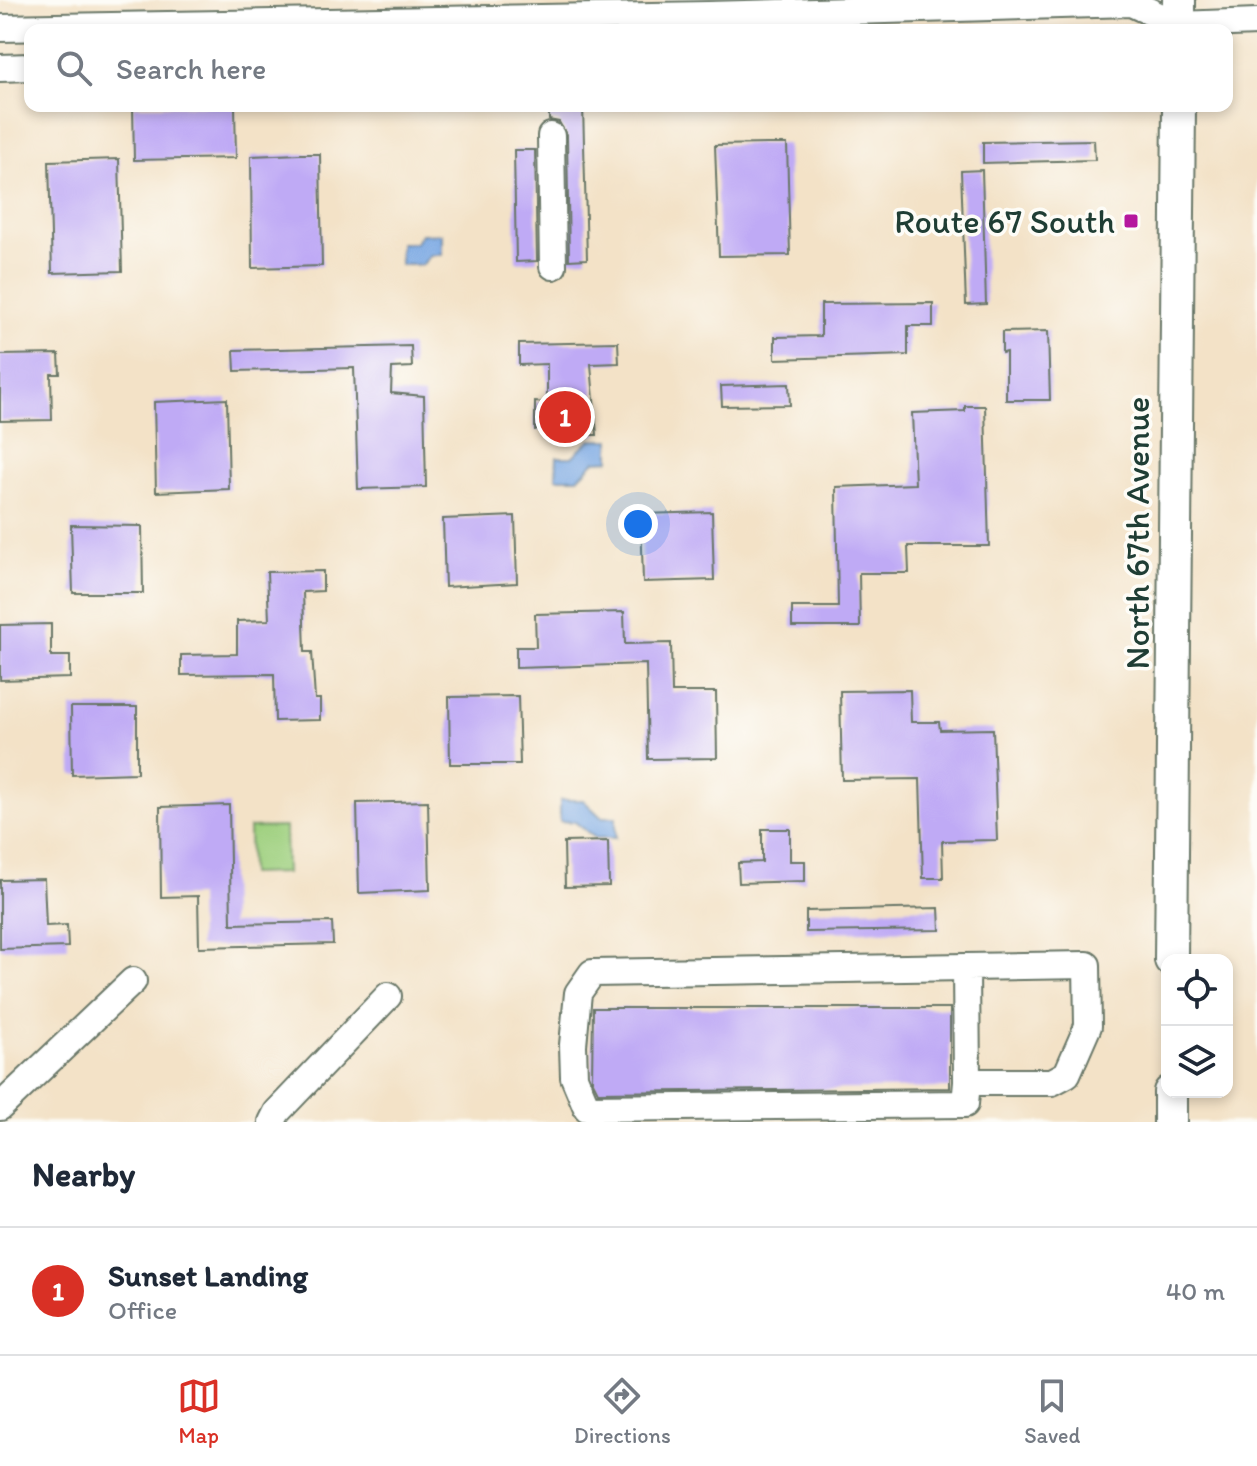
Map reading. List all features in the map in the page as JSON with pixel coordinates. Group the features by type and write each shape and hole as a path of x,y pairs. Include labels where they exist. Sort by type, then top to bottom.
{"main road":[{"name":"North 67th Avenue","path":"1171,954 1179,112"},
{"path":"1170,1098 1170,1122"}],"street":[{"path":"145,24 434,16 708,15 1131,3 1177,21 1257,22"},
{"path":"0,28 24,27"},
{"path":"0,68 24,67"},
{"path":"551,136 553,266"},
{"path":"966,967 965,1104 587,1108 574,1077 573,1045 578,993 592,973 1087,965 1088,1026 1067,1074 1052,1082 967,1082"},
{"path":"0,1107 133,981"},
{"path":"272,1122 277,1112 388,996"}],"green space":[{"path":"285,827 286,873 250,874 249,828"}],"water":[{"path":"421,234 442,234 442,255 431,255 422,265 400,265 400,243 415,243"},
{"path":"590,440 610,440 610,460 595,461 578,478 556,478 557,457 572,457"},
{"path":"560,800 583,800 601,817 616,817 616,838 595,838 575,822 560,821"}],"building":[{"path":"133,112 235,112 236,158 134,160"},
{"path":"549,112 583,112 587,259 569,260 567,136 559,122 549,120"},
{"path":"1094,140 1095,160 983,163 983,142"},
{"path":"787,144 790,255 719,256 715,145"},
{"path":"514,150 535,150 537,261 516,262"},
{"path":"320,154 322,266 252,268 251,156"},
{"path":"119,159 122,271 52,273 49,161"},
{"path":"982,170 986,304 966,305 961,171"},
{"path":"933,303 933,326 908,326 908,355 775,359 775,337 821,336 821,304"},
{"path":"1048,331 1050,400 1006,400 1006,352 1002,353 1002,332"},
{"path":"618,342 619,363 591,364 597,435 552,435 551,430 535,430 535,402 547,403 547,364 519,365 519,344"},
{"path":"411,346 412,367 392,368 391,393 424,396 426,487 358,489 354,368 235,371 234,350"},
{"path":"59,354 60,374 51,374 52,420 0,421 0,355"},
{"path":"789,384 790,405 722,406 721,386"},
{"path":"227,399 229,489 156,492 154,402"},
{"path":"965,406 985,406 989,546 908,546 909,573 859,573 860,627 792,627 792,607 838,607 836,487 915,484 912,413 965,411"},
{"path":"712,512 714,580 643,582 641,514"},
{"path":"515,516 517,583 445,587 443,519"},
{"path":"71,525 142,526 143,593 73,593"},
{"path":"323,571 323,591 303,592 305,652 312,652 315,699 320,699 320,720 275,721 274,674 181,675 181,655 237,654 237,621 269,620 267,572"},
{"path":"624,612 625,644 671,643 672,692 716,692 717,758 648,759 646,664 516,668 516,647 536,647 535,614"},
{"path":"51,624 51,656 70,656 70,678 0,680 0,625"},
{"path":"910,690 911,722 939,722 940,730 993,729 997,840 942,841 943,878 923,878 920,779 842,780 840,691"},
{"path":"518,696 520,764 450,764 449,697"},
{"path":"71,707 137,707 137,773 72,775"},
{"path":"428,801 430,890 359,893 357,803"},
{"path":"229,805 231,924 332,922 333,944 199,947 198,896 161,897 160,807"},
{"path":"762,829 790,829 790,861 805,861 805,881 739,883 738,863 762,862"},
{"path":"608,841 609,886 565,887 564,842"},
{"path":"44,879 46,926 67,925 68,947 0,949 0,880"},
{"path":"939,908 940,930 806,932 806,911"},
{"path":"593,1008 950,1008 950,1088 598,1092 592,1080"}],"place":[{"name":"Route 67 South","path":"1131,221"},
{"name":"Sunset Landing","path":"565,417"}]}
